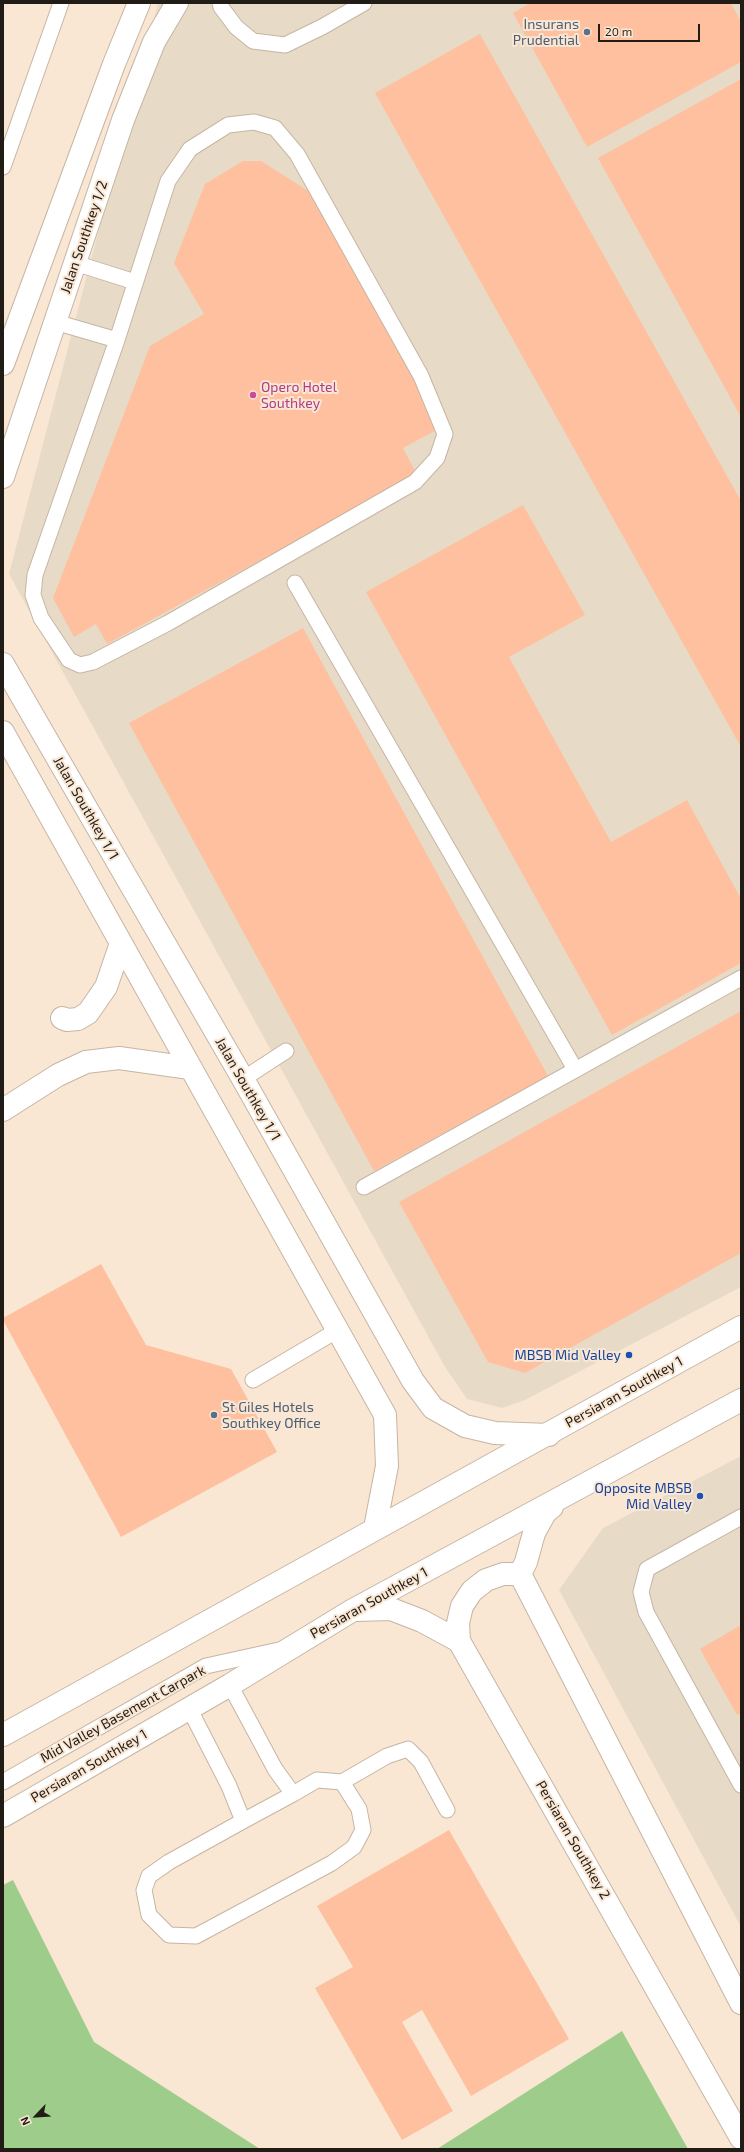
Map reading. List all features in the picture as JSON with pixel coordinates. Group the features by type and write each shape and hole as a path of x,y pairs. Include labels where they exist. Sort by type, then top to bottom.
{"street":[{"path":"3,364 114,64 139,3"},
{"name":"Jalan Southkey 1/2","path":"3,477 123,120 154,42 177,3"},
{"name":"Jalan Southkey 1/1","path":"3,664 243,1079 413,1382 433,1408 465,1426 495,1433 549,1435"},
{"path":"3,732 385,1415 387,1466 375,1528"},
{"path":"62,1018 78,1020 88,1013 106,987 120,943"},
{"path":"3,1110 58,1075 86,1062 119,1058 190,1068"},
{"name":"Persiaran Southkey 1","path":"3,1735 375,1528 549,1435 741,1327"},
{"name":"Persiaran Southkey 1","path":"3,1816 230,1685 353,1610 741,1400"},
{"path":"520,1574 526,1562 534,1533 545,1513 560,1499"},
{"path":"459,1641 458,1623 462,1606 472,1591 486,1580 497,1576 520,1574"},
{"path":"520,1574 741,2003"},
{"path":"353,1610 390,1609 422,1621 459,1641"},
{"name":"Persiaran Southkey 2","path":"459,1641 741,2138"}],"lane":[{"path":"3,168 61,3"},
{"path":"220,3 236,27 253,41 285,45 322,27 364,3"},
{"path":"254,122 274,128 297,154 421,376 445,434 437,458 415,482 168,623 93,662 80,665 69,660 42,618 34,595 35,575 117,340 168,181 190,149 228,125 254,122"},
{"path":"75,263 135,282"},
{"path":"55,322 117,340"},
{"path":"295,583 575,1069"},
{"path":"364,1187 741,978"},
{"path":"243,1079 286,1051"},
{"path":"253,1380 338,1330"},
{"path":"741,1517 648,1569 641,1592 646,1612 741,1785"},
{"name":"Mid Valley Basement Carpark","path":"3,1782 206,1666 293,1646"},
{"path":"230,1685 275,1769 293,1794"},
{"path":"189,1708 229,1786 243,1821"},
{"path":"342,1782 359,1809 363,1830 354,1846 332,1863 196,1936 169,1935 149,1915 144,1890 149,1876 169,1862 317,1780 342,1782 387,1756 408,1749 421,1762 447,1810"}],"shaded area":[{"path":"158,3 741,3 741,1287 525,1400 502,1408 467,1399 445,1367 9,574"},
{"path":"741,1456 741,1927 559,1590 603,1528"}],"green space":[{"path":"13,1880 94,2042 260,2149 3,2149 3,1885"},
{"path":"622,2031 688,2149 437,2149"}],"building":[{"path":"530,3 731,3 741,22 741,62 587,147 513,13"},
{"path":"480,34 741,501 741,747 375,93"},
{"path":"741,79 741,417 598,158"},
{"path":"243,161 261,161 313,194 440,428 403,448 417,475 107,644 96,624 74,637 53,598 150,346 204,314 174,263 205,184"},
{"path":"523,505 585,615 509,657 529,694 611,842 687,800 741,899 741,963 612,1035 366,592"},
{"path":"303,628 548,1076 374,1171 129,723"},
{"path":"741,1011 741,1253 525,1373 488,1362 399,1202"},
{"path":"101,1264 146,1345 231,1369 277,1452 121,1537 3,1320 3,1318"},
{"path":"741,1625 741,1713 737,1715 700,1649"},
{"path":"449,1830 569,2039 471,2096 422,2010 402,2022 453,2111 402,2140 315,1988 353,1967 317,1906"}],"place":[{"name":"Insurans Prudential","path":"587,32"},
{"name":"Opero Hotel Southkey","path":"253,395"},
{"name":"MBSB Mid Valley","path":"629,1355"},
{"name":"St Giles Hotels Southkey Office","path":"214,1415"},
{"name":"Opposite MBSB Mid Valley","path":"700,1496"}]}
